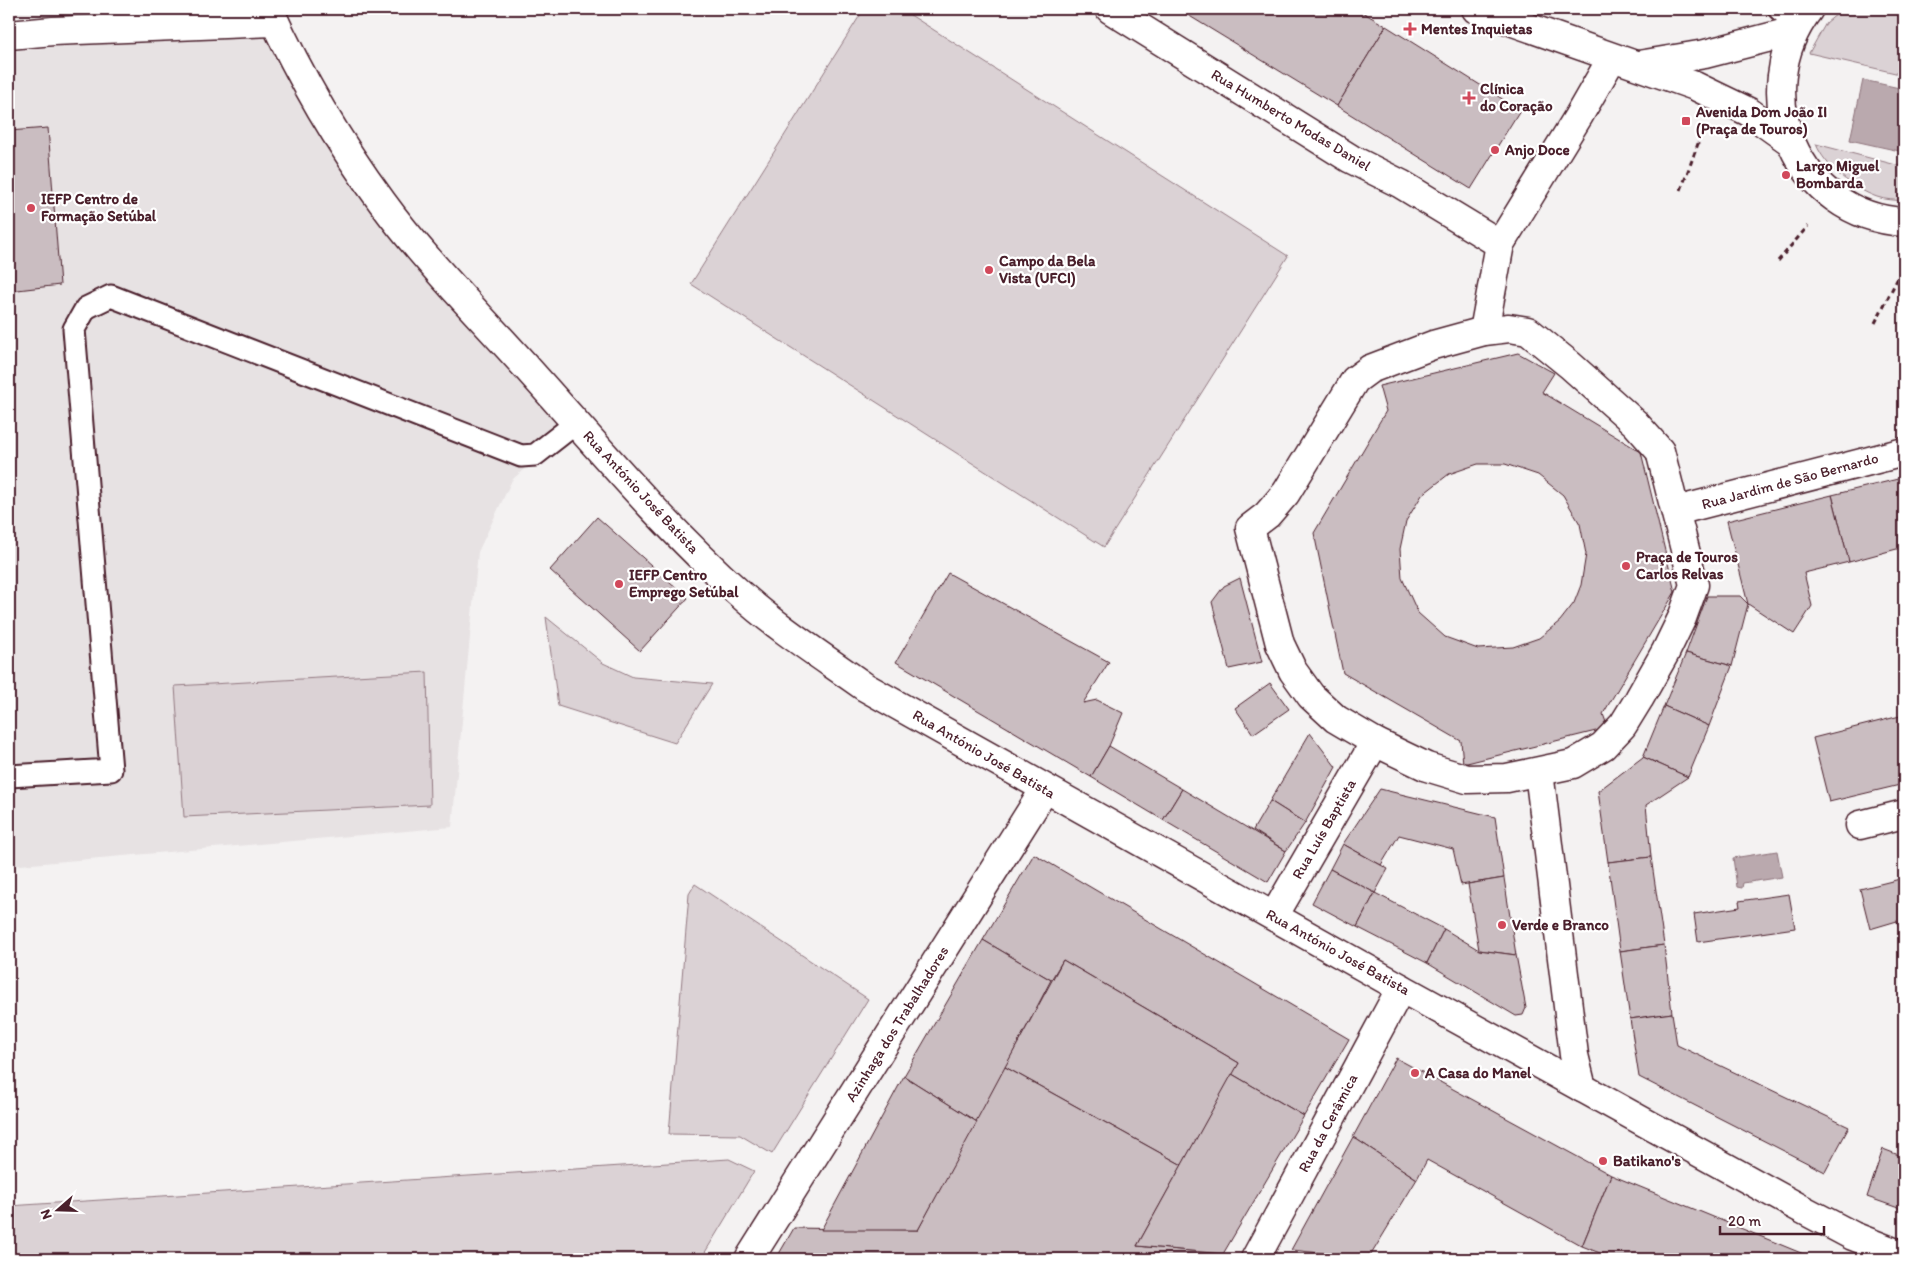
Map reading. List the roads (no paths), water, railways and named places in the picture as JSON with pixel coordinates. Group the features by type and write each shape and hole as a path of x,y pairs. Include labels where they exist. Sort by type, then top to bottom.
{"street":[{"name":"Rua Humberto Modas Daniel","path":"1110,9 1351,159 1401,184 1500,244"},
{"path":"1476,9 1695,86 1741,107 1790,142"},
{"path":"9,35 272,15"},
{"name":"Rua António José Batista","path":"272,15 313,97 352,158 383,203 431,261 664,522 742,596 799,640 865,687 1401,988 1837,1228 1904,1256"},
{"path":"1484,331 1500,244 1578,117 1624,62 1705,54 1795,18"},
{"path":"1795,18 1781,75 1780,98 1783,120 1790,142 1799,160 1810,175 1839,200 1856,210 1874,217 1904,222"},
{"path":"1509,328 1528,332 1605,395 1660,451 1676,511 1694,586 1665,653 1623,725 1603,746 1573,764 1506,778 1466,779 1427,767 1375,742 1336,719 1312,696 1293,671 1280,644 1250,528 1267,515 1286,493 1356,380 1370,368 1434,345 1484,331 1509,328"},
{"name":"Rua Jardim de São Bernardo","path":"1676,511 1904,452"},
{"name":"Rua Luís Baptista","path":"1274,916 1375,742"},
{"path":"1538,772 1574,1055 1582,1088"},
{"name":"Azinhaga dos Trabalhadores","path":"749,1259 1045,789"},
{"path":"1860,825 1904,814"},
{"name":"Rua da Cerâmica","path":"1255,1259 1401,988"}],"lane":[{"path":"9,776 110,770 74,329 86,308 110,296 520,456 535,454 576,423"}],"place":[{"name":"Mentes Inquietas","path":"1410,29"},
{"name":"Clínica do Coração","path":"1469,98"},
{"name":"Avenida Dom João II (Praça de Touros)","path":"1686,121"},
{"name":"Anjo Doce","path":"1495,150"},
{"name":"Largo Miguel Bombarda","path":"1786,175"},
{"name":"IEFP Centro de Formação Setúbal","path":"31,208"},
{"name":"Campo da Bela Vista (UFCI)","path":"989,270"},
{"name":"Praça de Touros Carlos Relvas","path":"1626,566"},
{"name":"IEFP Centro Emprego Setúbal","path":"619,584"},
{"name":"Verde e Branco","path":"1502,925"},
{"name":"A Casa do Manel","path":"1415,1073"},
{"name":"Batikano's","path":"1603,1161"}]}
